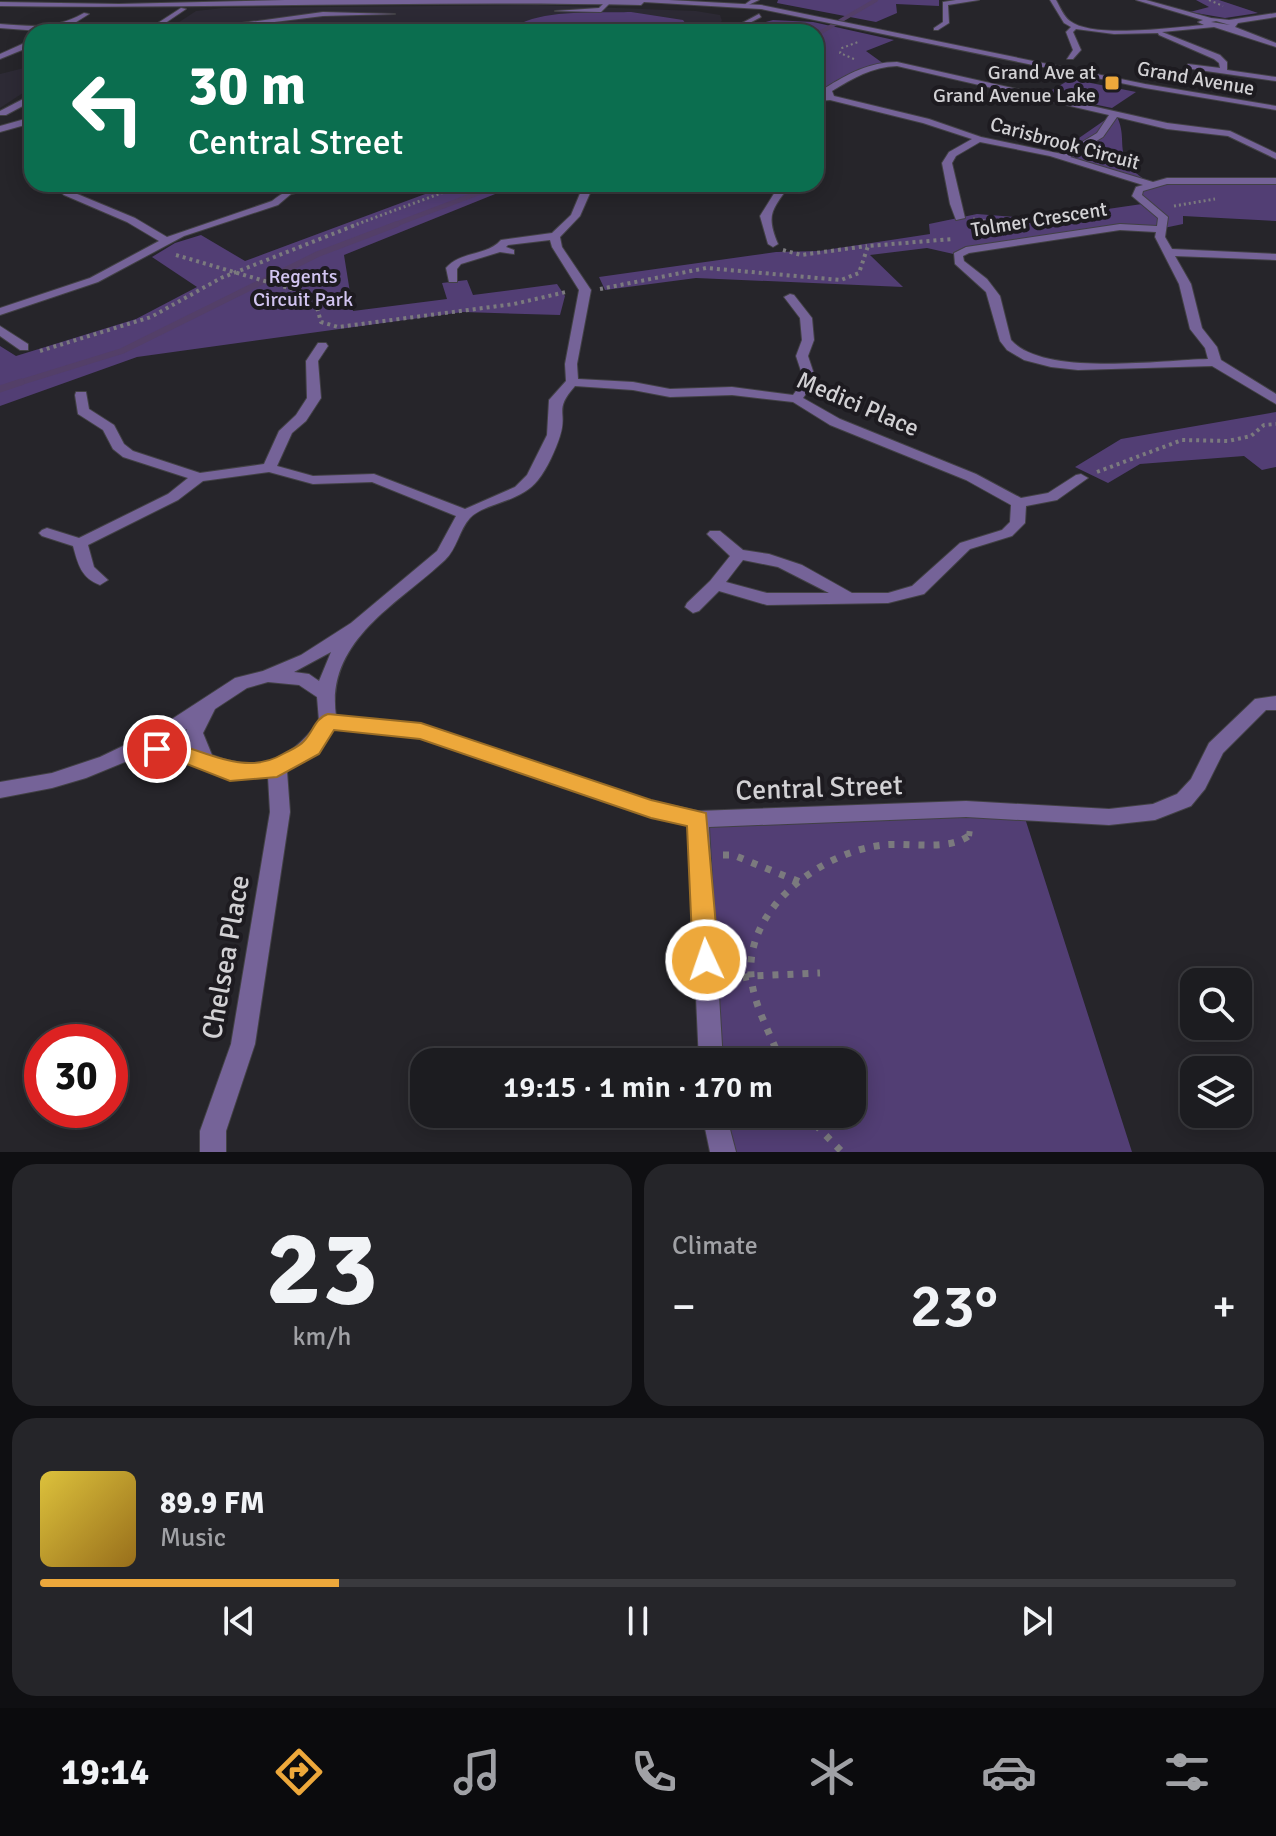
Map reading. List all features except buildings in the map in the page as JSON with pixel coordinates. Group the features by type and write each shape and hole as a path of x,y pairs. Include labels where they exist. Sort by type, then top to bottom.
{"street":[{"name":"Grand Avenue","path":"0,4 116,6 565,0 765,10 858,25 1145,86 1276,108"},
{"name":"Grand Avenue","path":"634,0 740,10"},
{"path":"734,24 740,10 756,0"},
{"path":"936,29 946,23 945,3 976,0"},
{"path":"1045,0 1053,0 1066,22 1075,27 1156,31 1207,23"},
{"path":"1139,0 1207,23 1230,25 1276,45"},
{"path":"143,24 168,5"},
{"path":"159,24 189,5"},
{"path":"742,24 765,10"},
{"path":"68,24 86,14"},
{"path":"1230,25 1276,15"},
{"path":"0,26 24,28"},
{"path":"1070,57 1077,50 1069,32 1075,27"},
{"path":"1156,31 1217,57 1223,62 1224,69"},
{"path":"5,56 24,47"},
{"name":"Carisbrook Circuit","path":"874,65 897,64 1167,126 1230,134 1276,156"},
{"path":"830,98 828,90 874,65"},
{"path":"1188,66 1276,79"},
{"name":"Carisbrook Circuit","path":"824,98 926,121 979,139 1063,157 1150,184 1276,181"},
{"path":"2,114 24,102"},
{"path":"1063,157 1100,135 1115,113"},
{"path":"2,114 24,115"},
{"path":"4,130 24,120"},
{"path":"960,218 953,204 952,177 947,163 952,154 979,139"},
{"path":"1150,184 1139,189 1137,196 1163,217 1165,222 1159,229 1185,284 1196,329 1211,347 1215,362 1276,400"},
{"path":"66,192 131,220 165,240"},
{"path":"0,312 94,280 165,240 275,203 283,192"},
{"path":"453,280 451,268 457,262 505,250 505,242 555,236 575,216 586,192"},
{"path":"773,244 764,226 769,201 777,192"},
{"name":"Tolmer Crescent","path":"1159,229 1120,227 966,250 958,255 959,262 992,292 998,307 998,327 1011,347 1031,358 1058,364 1143,367 1215,362"},
{"path":"0,790 23,788 75,773 138,747 177,728 241,683 268,676 307,659 357,627 443,554 465,514 520,490 533,477 554,435 556,400 572,382 571,364 585,290 557,247 555,236"},
{"path":"1168,252 1276,257"},
{"path":"790,297 806,318 808,340 802,356 810,380 796,399"},
{"path":"0,330 30,350"},
{"path":"269,468 286,431 301,418 314,398 312,361 322,346"},
{"name":"Medici Place","path":"572,382 633,386 670,393 732,391 796,399 835,422 971,477 1019,503"},
{"path":"81,395 83,411 109,428 118,446 128,454 199,477 269,468 313,480 374,478 465,514"},
{"path":"47,533 80,543 173,497 199,477"},
{"path":"716,585 767,599 888,598 918,590 965,546 1007,533 1017,523 1019,503 1052,497 1081,478"},
{"path":"715,534 739,555 762,555 808,571 848,598"},
{"path":"80,543 87,569 100,580"},
{"path":"693,607 716,585 739,555"},
{"path":"138,747 176,751 230,773 277,768 311,748 328,722 323,692 339,652 357,627"},
{"path":"268,676 303,679 323,692"},
{"name":"Central Street","path":"328,722 421,731 651,809 698,819 966,809 1109,817 1155,812 1184,800 1198,784 1216,748 1261,704 1276,703"},
{"path":"204,760 194,733 208,705"},
{"name":"Chelsea Place","path":"213,1152 213,1131 243,1044 280,812 277,768"},
{"path":"698,819 710,1048"},
{"path":"717,1128 723,1152"}],"lane":[{"path":"558,11 601,10 609,1"},
{"path":"243,24 323,14 392,14"}],"path":[{"path":"863,42 849,44 840,53 874,65"},
{"path":"30,350 151,317 233,273 445,192"},
{"path":"1153,211 1225,198"},
{"path":"960,218 1001,224 1032,222"},
{"path":"773,244 801,255 957,239"},
{"path":"149,249 204,261 309,296 321,322 338,327 514,304 706,268 841,280 859,273 868,246"},
{"path":"1081,478 1182,440 1228,441 1251,436 1264,425 1276,424"},
{"path":"776,1048 751,976 754,945 764,921 800,882 835,859 864,849 960,843 971,834 966,809"},
{"path":"700,856 733,855 800,882"},
{"path":"707,986 751,976 820,973"},
{"path":"816,1128 842,1152"}],"shaded area":[{"path":"537,5 696,11 720,15 722,21 718,24 176,24 196,11 223,8"},
{"path":"24,68 24,92 0,108 0,74"}],"green space":[{"path":"778,0 939,0 939,6 896,4 897,13 876,22 777,3"},
{"path":"1196,0 1219,0 1258,13 1225,18 1190,12 1209,7"},
{"path":"631,12 683,20 686,24 519,24 548,15"},
{"path":"773,20 822,24 759,24"},
{"path":"824,24 894,40 866,51 884,64 828,90 830,98 824,98"},
{"path":"1071,79 1136,92 1112,108 1045,94"},
{"path":"1115,113 1129,165 1150,183 1056,154"},
{"path":"1276,181 1276,221 1183,216 1183,224 1159,229 1131,227 958,255 927,248 870,255 903,287 696,278 605,290 599,277 776,252 819,251 930,234 929,224 977,214 1039,219 1142,204 1137,196 1150,184"},
{"name":"Regents Circuit Park","path":"430,192 500,192 344,255 353,311 447,299 442,283 467,280 473,295 557,284 565,296 560,315 463,312 137,357 0,406 0,346 16,356 136,319 197,287 152,257 175,243 201,235 245,261"},
{"path":"1276,412 1276,467 1262,470 1244,456 1140,464 1108,483 1075,467 1121,439"},
{"path":"1023,812 1132,1152 723,1152 717,1128 866,1128 866,1048 710,1048 698,819"}],"waterway":[{"path":"824,30 876,0"},
{"path":"391,226 481,192"},
{"path":"15,384 122,351 318,254 397,224"},
{"path":"15,384 21,382"},
{"path":"0,389 15,384"}],"place":[{"name":"Grand Ave at Grand Avenue Lake","path":"1112,83"}],"route":[{"path":"157,749 204,760 230,773 277,768 311,748 328,722 421,731 651,809 698,819 706,960"}]}
